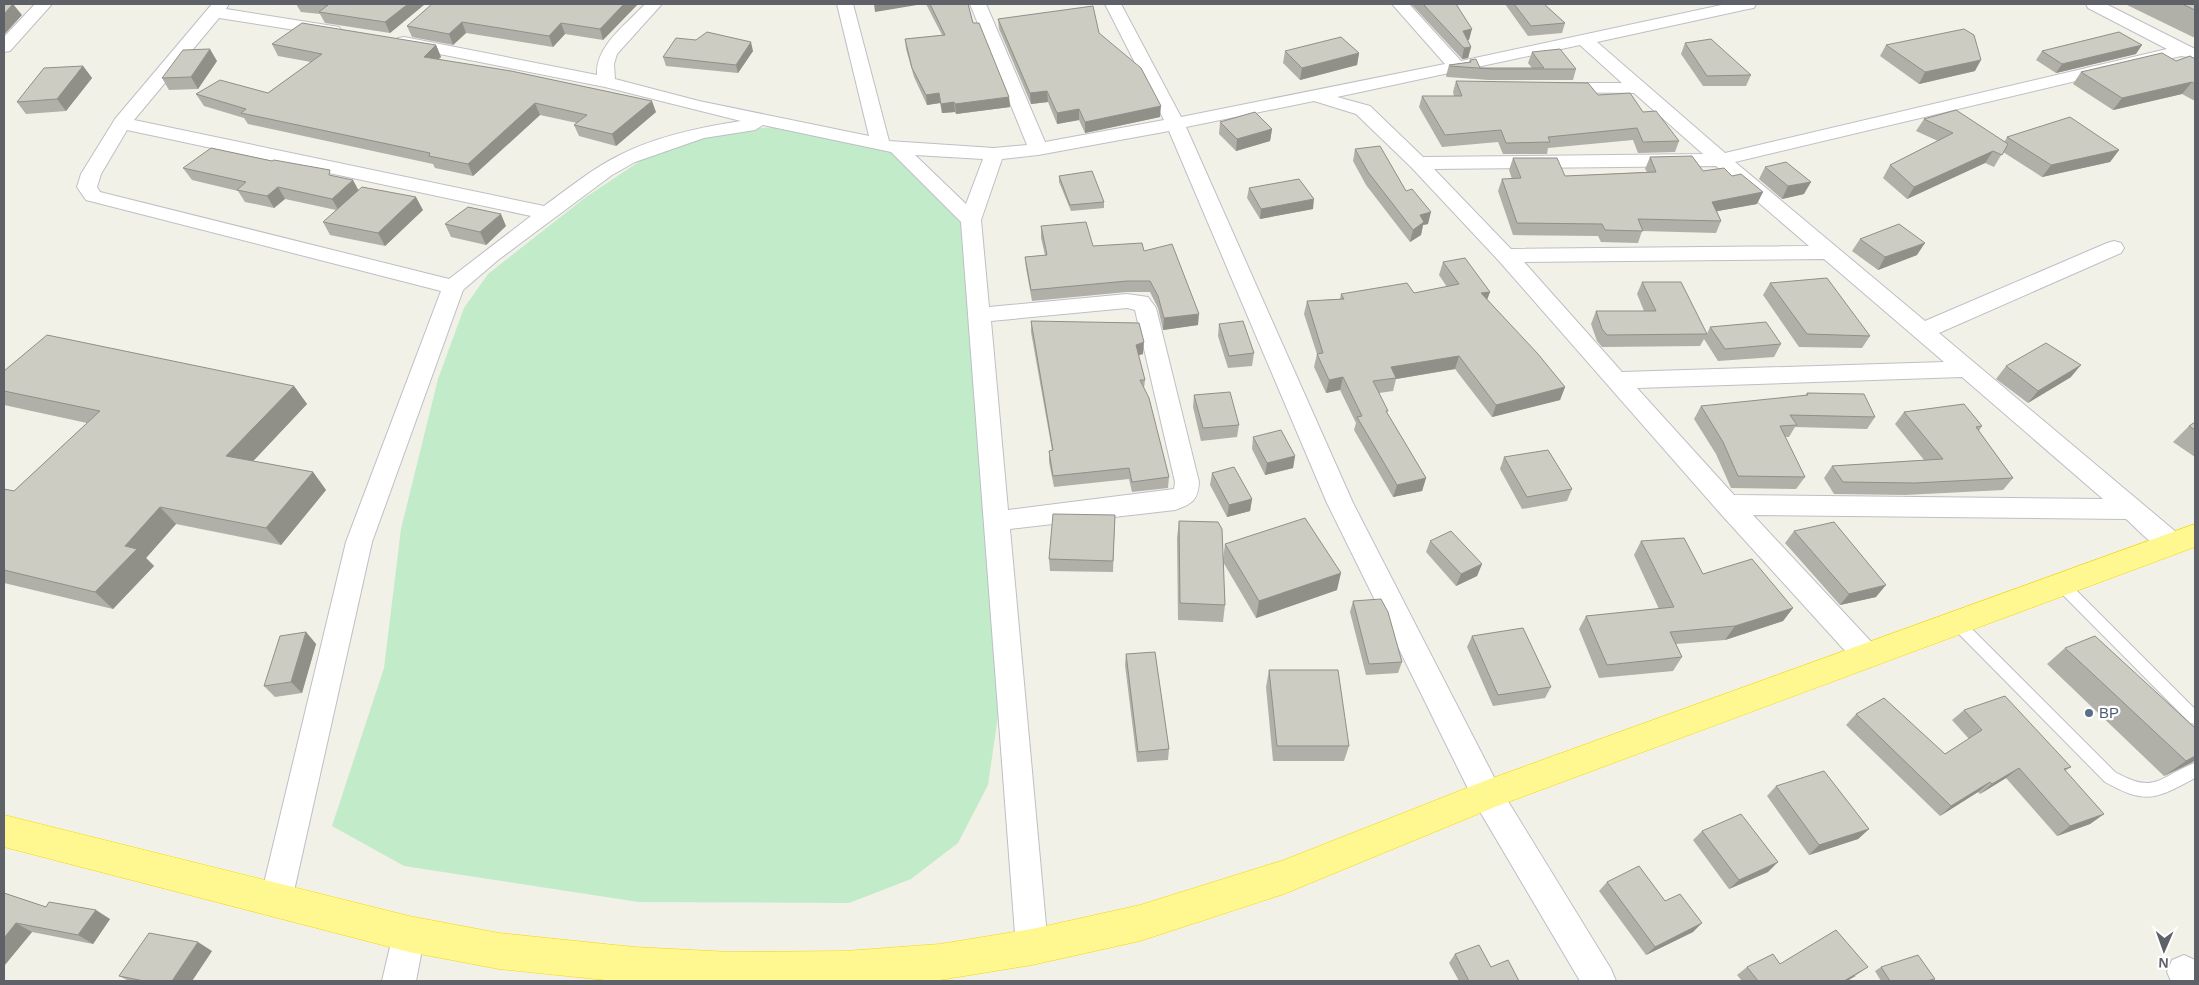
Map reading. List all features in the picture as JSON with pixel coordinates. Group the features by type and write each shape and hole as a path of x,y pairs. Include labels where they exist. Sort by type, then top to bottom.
{"highway":[{"path":"4,831 409,934 633,973 845,969 945,972 1032,946 1140,923 1213,901 1284,876 1487,795 2184,540"}],"street":[{"path":"4,47 44,4"},
{"path":"606,82 605,64 609,53 654,4"},
{"path":"844,4 888,146 971,220"},
{"path":"978,4 1038,150"},
{"path":"1113,4 1175,124 1340,504 1487,795 1599,981"},
{"path":"1400,4 1457,67"},
{"path":"409,28 390,40 606,82 698,106 888,146 994,154 1038,150 1355,88 1742,4"},
{"path":"2094,4 2189,53"},
{"path":"348,33 218,8 122,123 91,174 88,187 93,196 453,287"},
{"path":"1583,39 1721,160 2133,509 2184,540"},
{"path":"1418,163 1721,160 2189,53"},
{"path":"1389,81 1455,86"},
{"path":"1355,88 1363,110 1418,163 1506,256 1728,505 1867,656"},
{"path":"1545,88 1639,88"},
{"path":"1313,96 1363,110"},
{"path":"698,106 700,133"},
{"path":"276,900 359,542 453,287 547,213 605,171 628,158 700,133 770,122"},
{"path":"122,123 547,213"},
{"path":"994,154 971,220 1032,946"},
{"path":"1922,331 2114,248"},
{"path":"1506,256 1829,252"},
{"path":"978,315 1127,301 1140,302 1145,308 1186,482 1186,494 1175,500 996,521"},
{"path":"1617,380 1967,369"},
{"path":"1728,505 2133,509"},
{"path":"399,981 409,934"}],"lane":[{"path":"2061,584 2195,718"},
{"path":"1956,623 2110,777 2129,789 2146,793 2157,790 2195,770"}],"green space":[{"path":"772,127 891,152 964,222 1000,702 988,785 958,843 911,879 849,903 639,902 404,866 332,826 384,668 401,529 438,379 464,308 488,274 586,197 652,153 730,131"}],"building":[{"path":"4,4 13,4 4,14"},
{"path":"315,4 408,4 385,22 319,12 328,5"},
{"path":"432,4 624,4 600,29 561,23 549,36 462,22 449,34 407,26"},
{"path":"930,4 968,4 973,23 979,23 1009,97 941,104 939,93 926,95 912,68 905,39 945,35"},
{"path":"1423,4 1456,4 1472,29 1463,31 1471,47 1464,48"},
{"path":"1514,4 1544,4 1565,23 1531,26"},
{"path":"2182,4 2195,4 2195,10"},
{"path":"1093,6 1099,33 1141,68 1161,106 1085,122 1079,109 1057,113 1047,91 1030,93 998,19"},
{"path":"302,23 436,45 424,57 511,71 652,101 612,134 574,125 587,115 535,103 468,164 429,156 430,153 241,113 246,109 196,94 220,80 268,93 322,54 272,44"},
{"path":"1964,29 1974,35 1981,60 1925,72 1886,45"},
{"path":"707,32 751,42 736,65 663,57 676,38 696,40"},
{"path":"2119,32 2142,45 2062,64 2042,51"},
{"path":"1341,37 1359,53 1302,68 1285,51"},
{"path":"1711,39 1751,75 1707,76 1685,43"},
{"path":"210,49 191,77 162,78 183,50"},
{"path":"1560,49 1576,69 1492,69 1450,66 1449,65 1471,62 1470,60 1476,59 1480,68 1544,68 1532,52"},
{"path":"2162,53 2176,61 2190,56 2195,59 2195,84 2192,82 2122,98 2081,72"},
{"path":"83,66 57,99 17,102 44,68"},
{"path":"1456,81 1588,83 1598,95 1630,93 1643,112 1656,111 1679,141 1643,142 1637,128 1548,137 1550,142 1506,143 1501,130 1445,135 1422,96 1462,96"},
{"path":"1956,110 2008,144 2002,155 1993,151 1914,187 1890,165 1953,133 1924,119"},
{"path":"1255,112 1272,129 1237,139 1220,122"},
{"path":"2070,117 2119,150 2051,165 2007,137"},
{"path":"1380,146 1406,191 1412,189 1431,212 1420,215 1424,222 1413,230 1368,172 1355,149"},
{"path":"211,148 272,161 330,170 329,175 353,180 332,199 278,187 267,196 237,190 246,182 183,168"},
{"path":"1692,156 1703,171 1724,168 1732,176 1741,174 1763,192 1712,202 1721,221 1638,219 1643,231 1605,230 1602,224 1517,223 1502,179 1521,178 1513,158 1557,158 1565,176 1656,172 1650,157"},
{"path":"1786,162 1811,182 1788,186 1765,167"},
{"path":"1092,171 1104,202 1070,205 1059,176"},
{"path":"1299,179 1314,199 1261,209 1249,188"},
{"path":"362,187 416,197 378,233 323,222"},
{"path":"468,207 501,214 480,232 445,224"},
{"path":"1086,222 1093,246 1142,243 1144,251 1172,244 1199,314 1164,318 1158,296 1150,281 1127,281 1031,290 1025,257 1047,255 1041,226"},
{"path":"1899,224 1925,243 1885,257 1860,239"},
{"path":"1465,258 1490,292 1481,293 1538,354 1565,387 1496,405 1459,356 1391,367 1396,378 1373,381 1388,411 1386,411 1426,478 1397,485 1357,417 1362,416 1343,377 1329,380 1317,354 1323,353 1307,301 1344,299 1341,294 1407,283 1414,293 1459,284 1443,262"},
{"path":"1827,278 1870,336 1807,334 1770,283"},
{"path":"1642,282 1681,282 1707,334 1607,335 1602,329 1596,311 1656,311"},
{"path":"1031,321 1139,323 1144,342 1136,345 1145,380 1140,380 1149,398 1169,477 1132,482 1129,468 1053,476 1049,451 1053,450"},
{"path":"1243,321 1254,353 1229,356 1219,324"},
{"path":"1766,322 1781,344 1725,349 1710,327"},
{"path":"47,335 294,386 226,456 313,472 266,528 160,507 125,546 137,549 95,592 4,570 4,489 14,491 100,411 4,391 4,371"},
{"path":"2046,343 2081,365 2038,391 2006,366"},
{"path":"1230,392 1239,425 1203,428 1194,395"},
{"path":"1807,393 1864,394 1875,417 1790,415 1797,425 1780,426 1805,477 1738,476 1723,442 1701,406 1808,395"},
{"path":"1964,404 1982,426 1976,427 2013,478 1915,483 1843,482 1832,466 1943,459 1904,412"},
{"path":"2195,422 2195,430 2189,426"},
{"path":"1281,430 1295,456 1267,463 1253,437"},
{"path":"1548,450 1572,489 1527,497 1504,457"},
{"path":"1234,467 1252,499 1229,505 1212,473"},
{"path":"1053,514 1115,515 1113,561 1049,559"},
{"path":"1305,518 1341,573 1259,601 1225,544"},
{"path":"1179,521 1218,522 1222,529 1225,605 1180,603"},
{"path":"1834,522 1886,585 1849,594 1794,531"},
{"path":"1451,531 1482,564 1461,574 1430,541"},
{"path":"1684,538 1703,574 1752,559 1793,608 1735,626 1670,632 1682,657 1607,665 1586,616 1674,607 1641,541"},
{"path":"1381,599 1388,612 1402,662 1369,664 1353,601"},
{"path":"1523,628 1551,687 1498,695 1472,636"},
{"path":"306,632 291,682 264,686 280,636"},
{"path":"2095,636 2195,728 2195,756 2186,761 2065,648"},
{"path":"1155,652 1169,749 1138,752 1126,654"},
{"path":"1269,670 1338,670 1349,746 1277,746"},
{"path":"2005,696 2071,767 2064,769 2104,814 2070,826 2019,768 1992,784 1990,782 1951,806 1856,714 1884,698 1945,754 1982,730 1964,710"},
{"path":"1824,771 1869,829 1819,845 1776,786"},
{"path":"1741,814 1778,862 1739,880 1702,831"},
{"path":"1639,866 1665,901 1680,894 1702,923 1655,947 1607,882"},
{"path":"4,893 46,907 49,902 96,910 78,935 16,923 4,938"},
{"path":"1836,930 1868,967 1844,981 1758,981 1747,967 1773,954 1780,964"},
{"path":"149,933 198,942 172,981 144,981 119,976"},
{"path":"1479,945 1491,967 1508,960 1519,981 1469,981 1455,954"},
{"path":"1918,955 1935,979 1926,981 1890,981 1881,967"}],"place":[{"name":"BP","path":"2089,713"}]}
